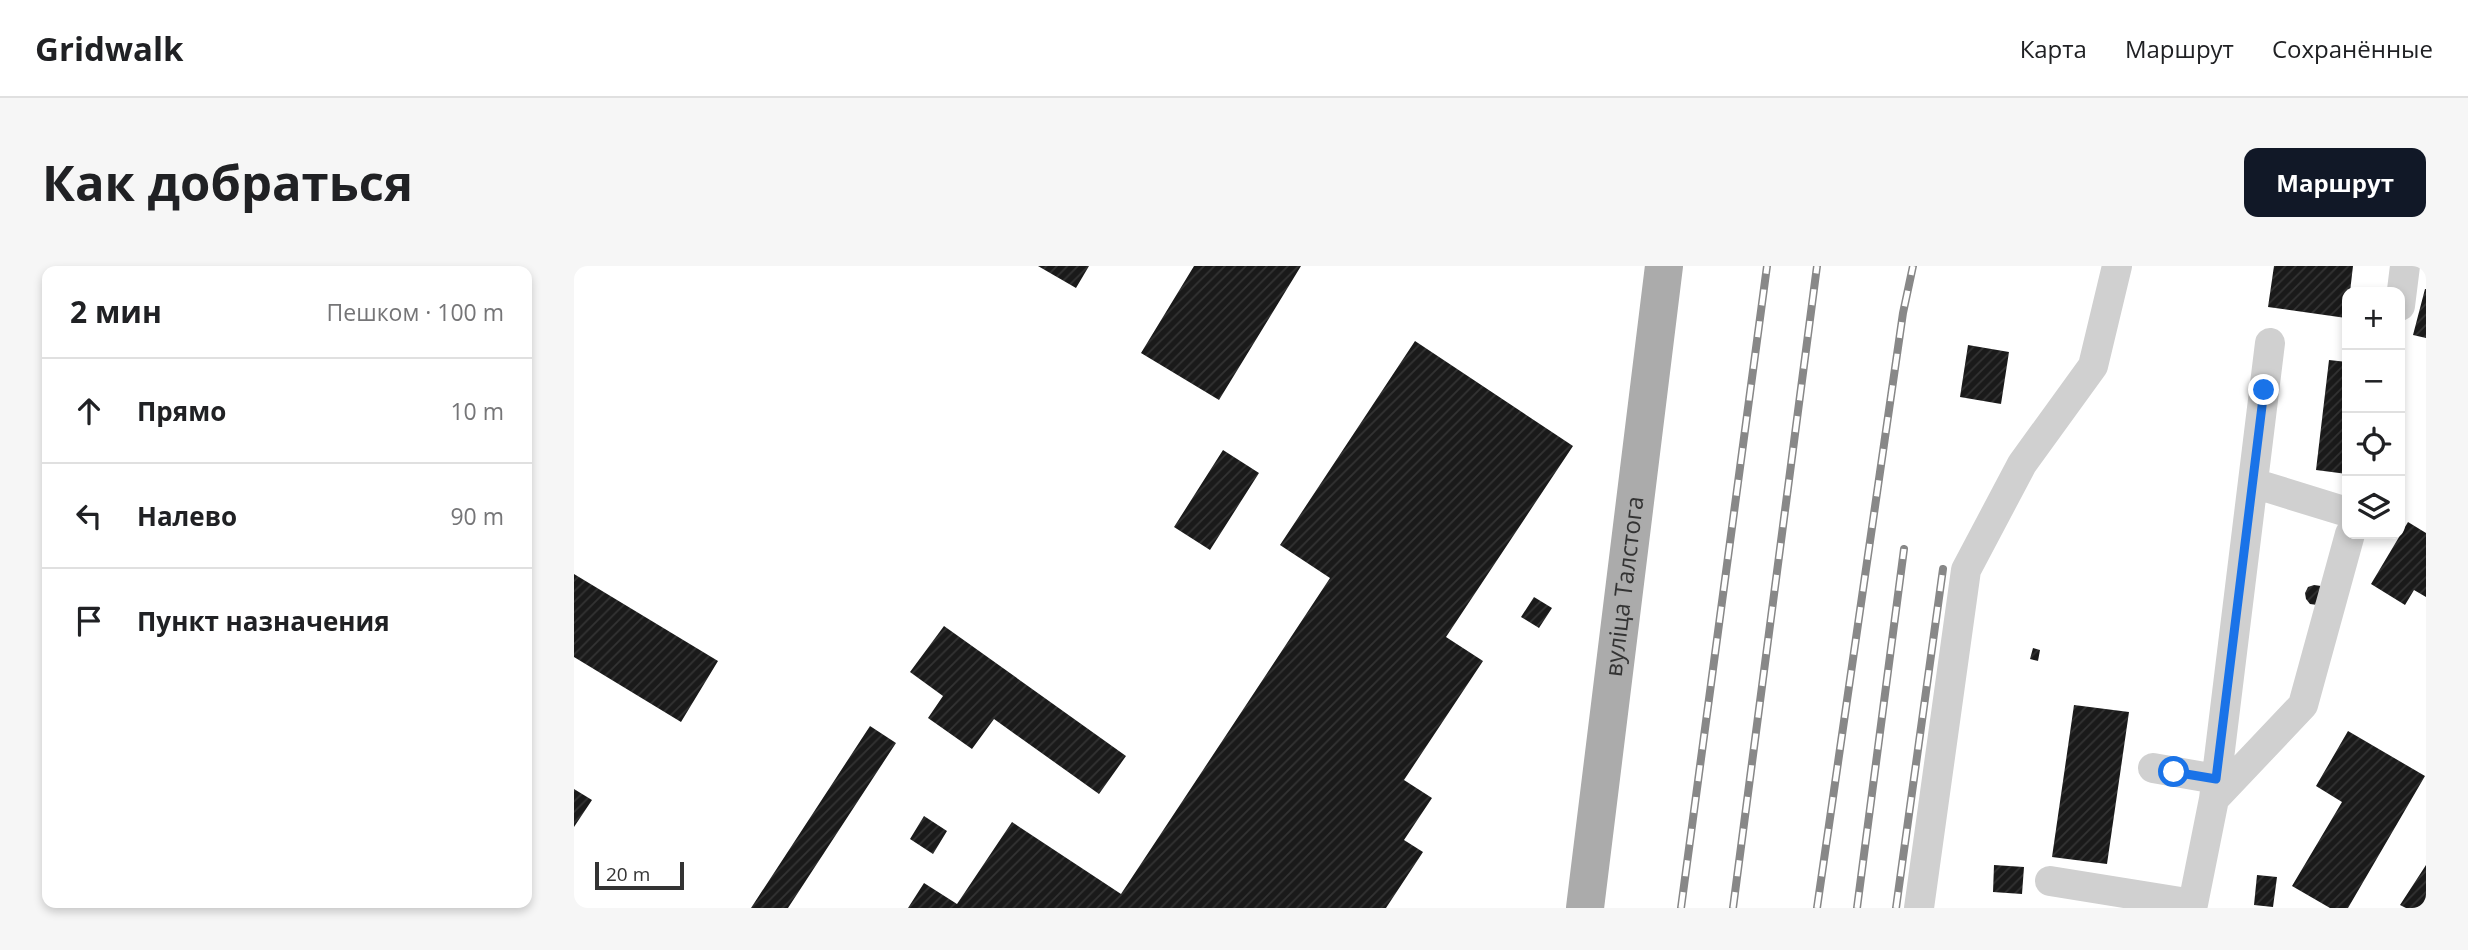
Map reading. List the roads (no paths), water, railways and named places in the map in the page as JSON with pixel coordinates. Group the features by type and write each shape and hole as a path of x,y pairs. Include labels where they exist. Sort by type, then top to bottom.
{"main road":[{"name":"вуліца Талстога","path":"1584,908 1664,266"}],"lane":[{"path":"1919,908 1966,570 2022,464 2093,366 2117,266"},
{"path":"2402,287 2405,266"},
{"path":"2050,881 2195,906 2215,789 2270,343"},
{"path":"2253,483 2342,510"},
{"path":"2215,789 2303,705 2349,539"},
{"path":"2153,768 2215,789"}],"railway":[{"path":"1681,908 1767,266"},
{"path":"1733,908 1817,266"},
{"path":"1817,908 1903,313 1913,266"},
{"path":"1857,908 1904,549"},
{"path":"1896,908 1943,569"}]}
